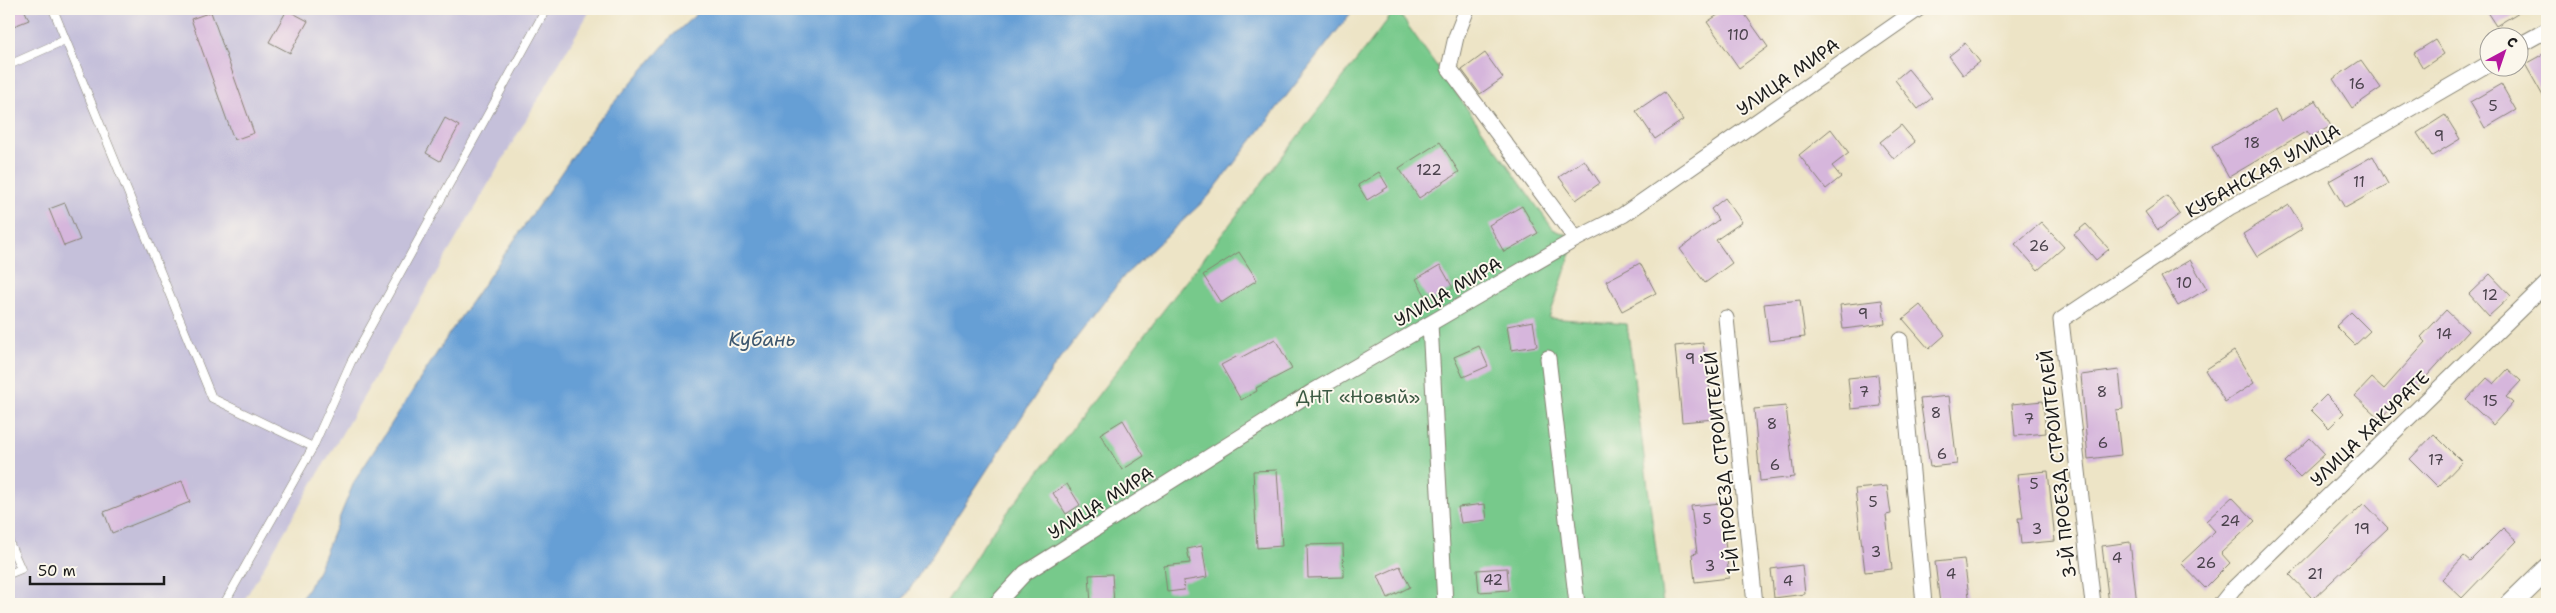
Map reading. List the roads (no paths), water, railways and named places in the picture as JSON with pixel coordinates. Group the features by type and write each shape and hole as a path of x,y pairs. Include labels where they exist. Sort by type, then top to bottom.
{"street":[{"path":"1467,9 1456,37 1448,68 1576,239"},
{"name":"УЛИЦА МИРА","path":"996,604 1025,573 1312,392 1576,239 1623,215 1918,9"},
{"path":"2528,40 2547,30"},
{"name":"КУБАНСКАЯ УЛИЦА","path":"2061,320 2230,207 2336,152 2478,70"},
{"name":"УЛИЦА ХАКУРАТЕ","path":"2221,604 2233,589 2547,283"},
{"name":"1-Й ПРОЕЗД СТРОИТЕЛЕЙ","path":"1726,318 1755,604"},
{"name":"3-Й ПРОЕЗД СТРОИТЕЛЕЙ","path":"2061,320 2093,604"},
{"path":"1430,324 1444,604"},
{"path":"1900,340 1924,604"},
{"path":"1548,358 1576,604"},
{"path":"2511,604 2547,569"}],"lane":[{"path":"53,9 212,398 312,447"},
{"path":"224,604 312,447 351,362 546,9"},
{"path":"9,65 65,40"},
{"path":"9,542 20,569 9,574"}],"water":[{"name":"Кубань","path":"702,9 1354,9 1208,197 1124,276 1054,367 900,604 298,604 316,575 354,482 451,331 595,124 672,36"}],"park label":[{"name":"ДНТ «Новый»","path":"1358,397"}]}
